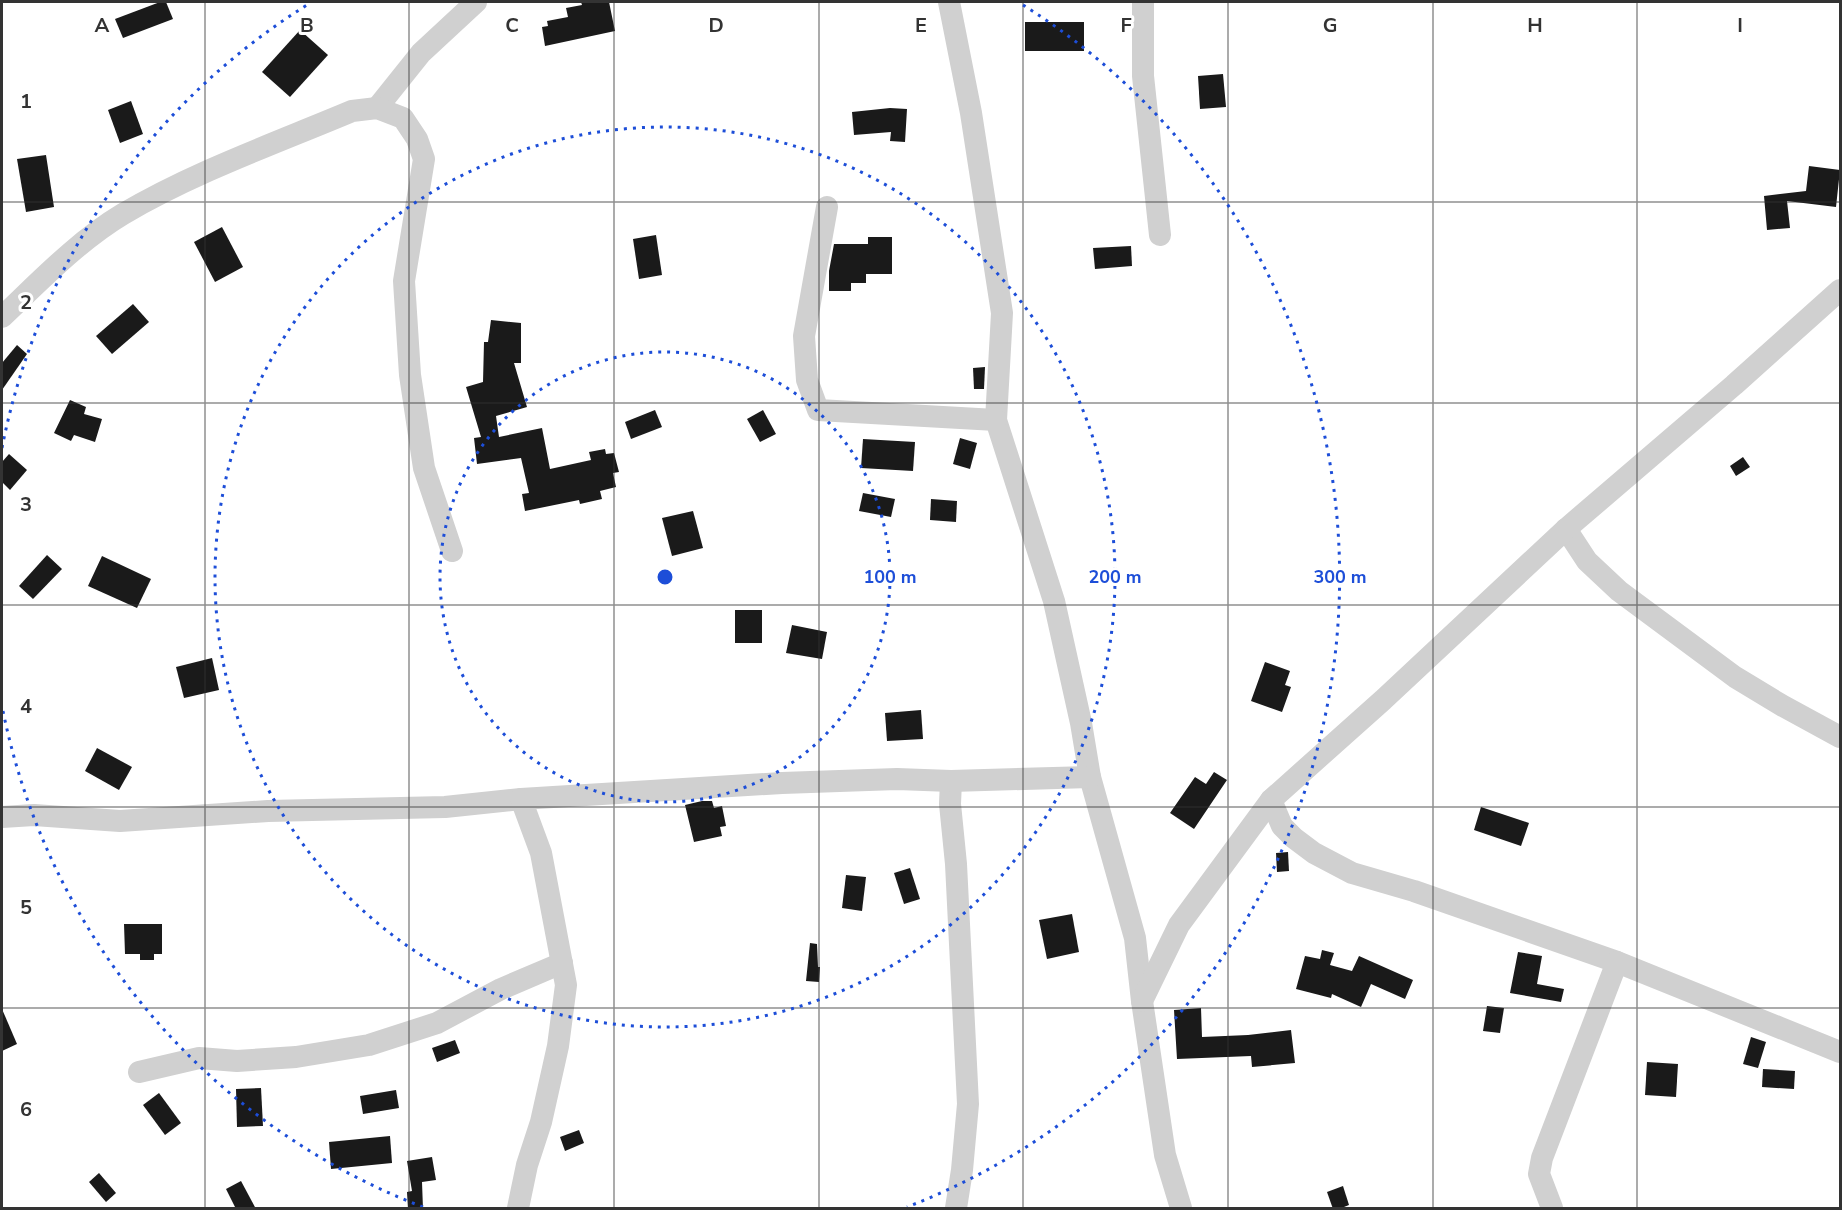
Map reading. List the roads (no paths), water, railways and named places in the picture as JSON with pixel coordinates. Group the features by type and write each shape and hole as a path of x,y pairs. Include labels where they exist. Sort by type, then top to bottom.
{"street":[{"path":"377,108 421,53 476,2"},
{"path":"949,2 971,113 1002,313 996,420 1054,601 1081,723 1090,777 1135,938 1165,1155 1181,1209"},
{"path":"1143,2 1143,76 1160,235"},
{"path":"2,317 79,246 122,215 176,186 352,111 377,108 403,118 417,139 424,159 404,281 410,375 424,468 452,551"},
{"path":"827,207 804,336 807,380 818,411 996,420"},
{"path":"1142,1001 1179,925 1271,800 1566,529 1734,385 1840,290"},
{"path":"1566,529 1587,561 1619,591 1735,677 1840,737"},
{"path":"2,817 34,815 120,821 268,811 445,807 520,799 782,783 1090,777"},
{"path":"951,781 950,804 956,864 968,1104 956,1209"},
{"path":"518,1209 558,1046 566,985 541,853 520,799"},
{"path":"1271,800 1282,826 1294,838 1314,853 1352,873 1414,891 1617,962 1840,1052"},
{"path":"1552,1209 1539,1174 1542,1158 1617,962"},
{"path":"139,1072 199,1058 237,1061 284,1058 369,1045 437,1023 501,989 562,963"}]}
